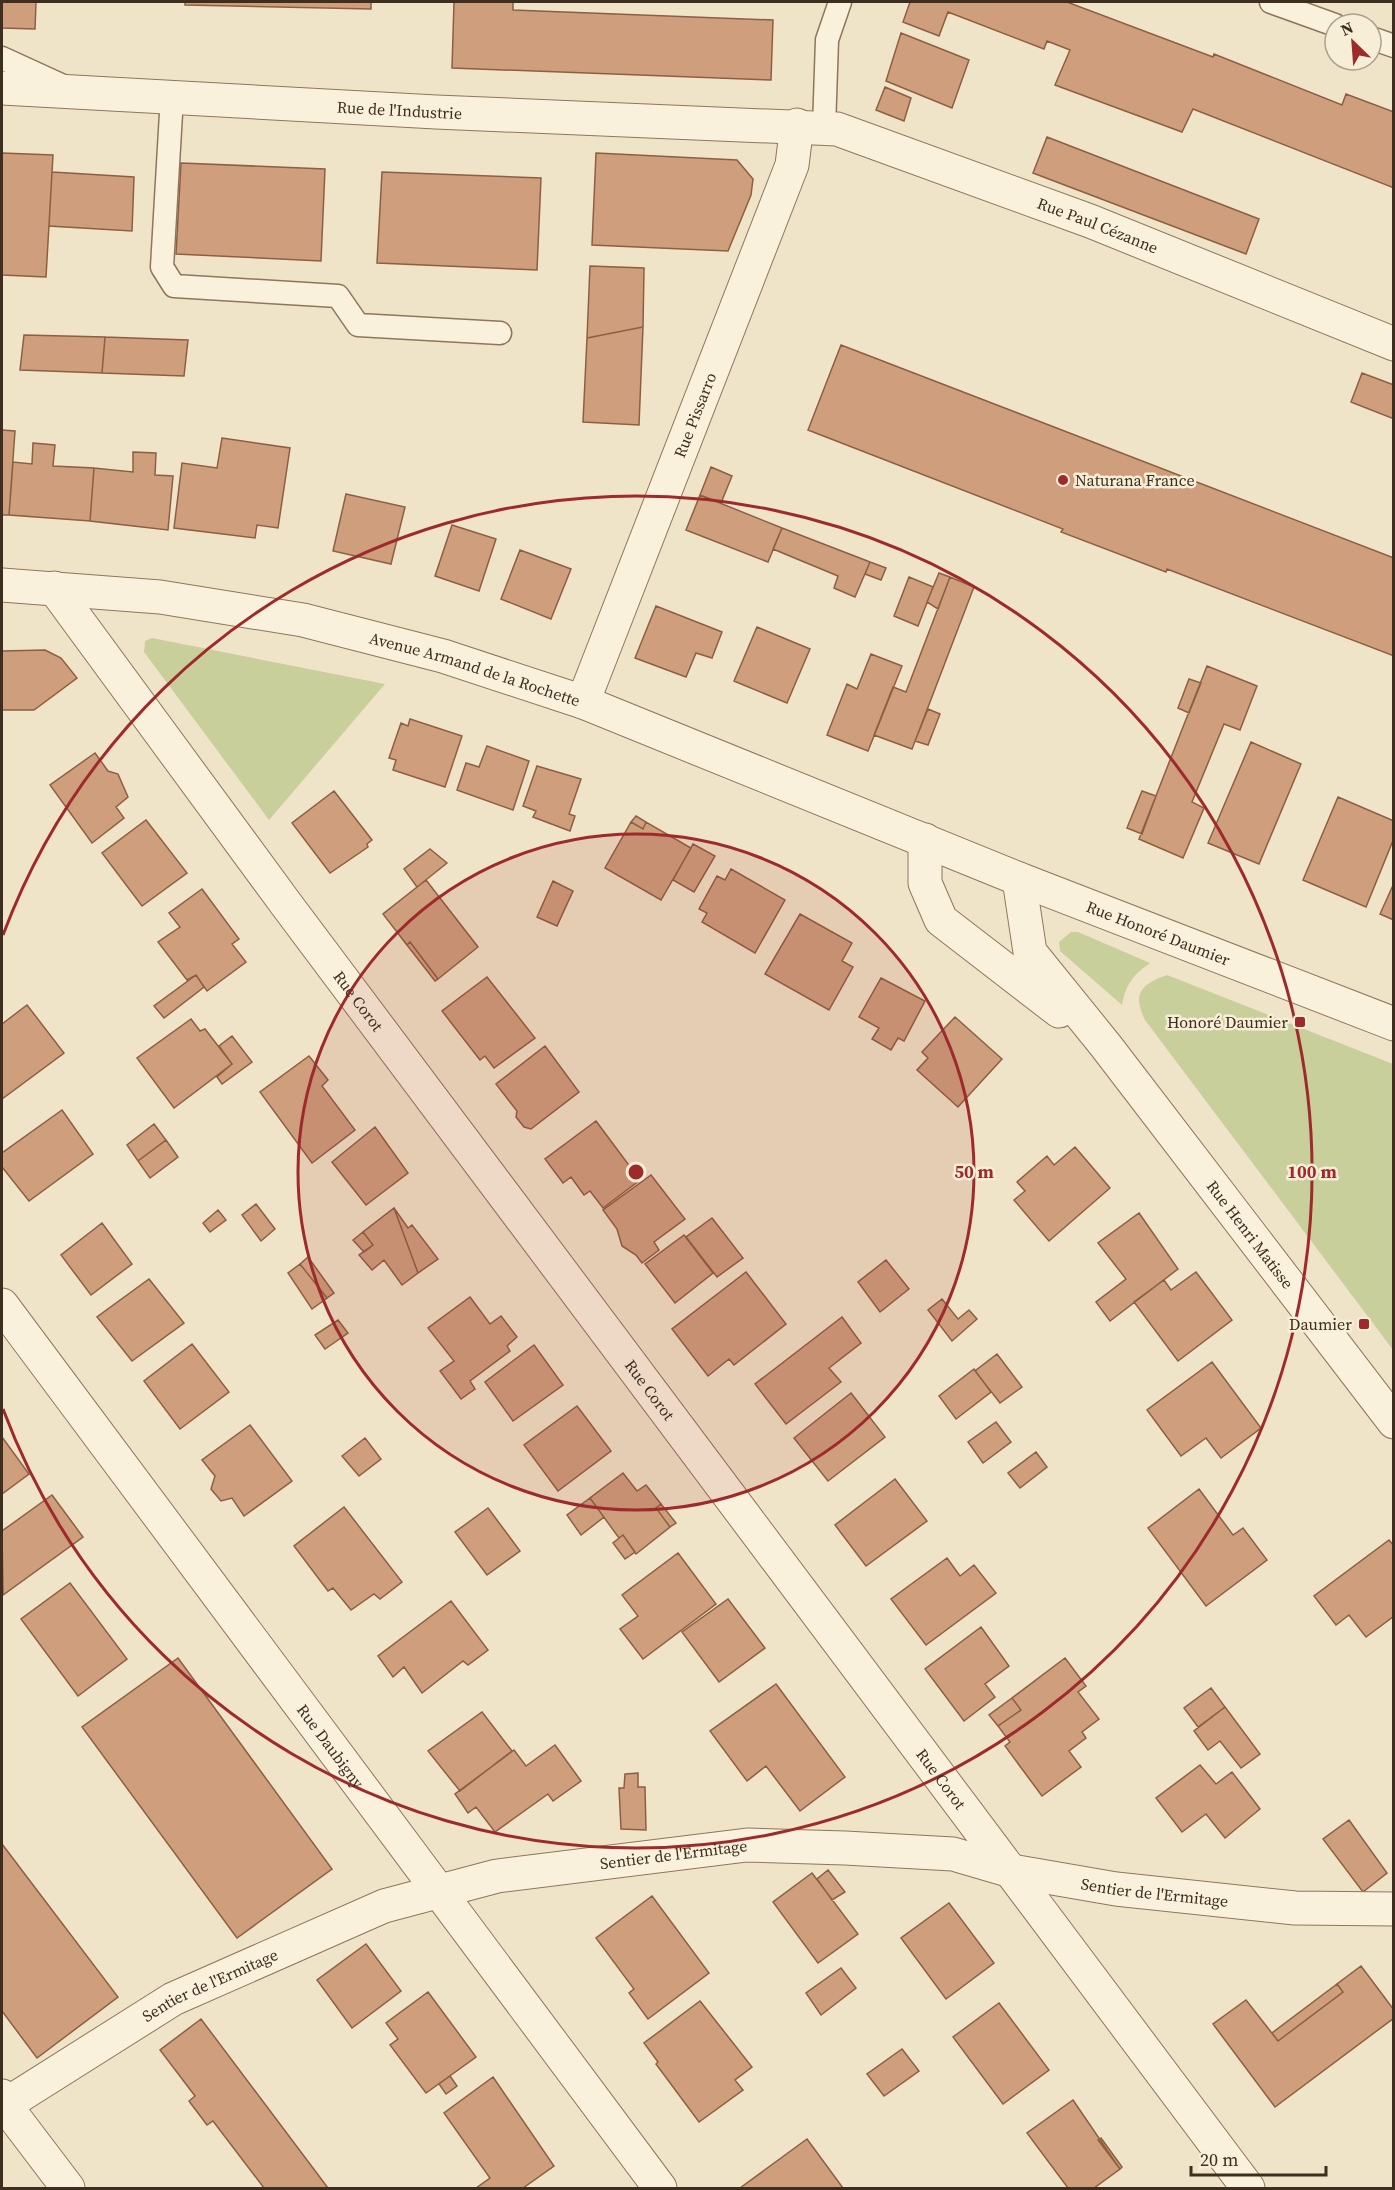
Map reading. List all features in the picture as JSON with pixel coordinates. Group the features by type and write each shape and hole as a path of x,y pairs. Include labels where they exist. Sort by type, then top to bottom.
{"street":[{"name":"Rue de l'Industrie","path":"2,88 436,112 810,126"},
{"name":"Rue Paul Cézanne","path":"810,126 846,132 1090,221 1394,344"},
{"name":"Rue Pissarro","path":"583,702 792,165 810,126"},
{"name":"Avenue Armand de la Rochette","path":"2,585 160,597 303,620 443,656 583,702 925,840"},
{"name":"Rue Corot","path":"54,588 293,913 1248,2188"},
{"name":"Rue Honoré Daumier","path":"925,840 1019,879 1394,1024"},
{"name":"Rue Henri Matisse","path":"925,840 925,883 941,920 1106,1046"},
{"name":"Rue Henri Matisse","path":"1019,879 1030,952 1106,1046 1394,1422"},
{"name":"Rue Daubigny","path":"2,1305 660,2188"},
{"name":"Sentier de l'Ermitage","path":"3,2101 173,1999 384,1906 497,1876 747,1845 952,1854 1011,1871 1116,1889 1295,1908 1394,1909"},
{"path":"3,2101 68,2188"}],"lane":[{"path":"810,126 827,40 840,2"},
{"path":"1271,2 1323,21"},
{"path":"2,58 73,91"},
{"path":"172,96 162,267 174,286 338,296 358,325 500,333"}],"green space":[{"path":"152,638 385,684 269,820 144,652 145,641"},
{"path":"1071,932 1078,932 1150,963 1131,981 1122,1005 1060,951 1059,942"},
{"path":"1167,975 1393,1064 1393,1350 1145,1020 1139,1003 1141,991 1151,982"}],"building":[{"path":"2,2 36,2 35,29 2,28"},
{"path":"185,2 371,2 371,9 185,5"},
{"path":"454,2 513,2 513,10 773,20 771,80 452,68"},
{"path":"910,2 1067,2 1213,57 1214,54 1342,105 1346,94 1394,112 1394,188 1193,109 1182,132 1055,85 1070,50 1047,41 1044,49 948,12 939,36 903,22"},
{"path":"901,33 969,60 952,108 886,81"},
{"path":"885,87 911,98 904,121 876,110"},
{"path":"1047,137 1259,219 1246,254 1033,173"},
{"path":"2,153 53,155 46,277 2,275"},
{"path":"596,153 737,160 753,179 751,195 728,251 592,245"},
{"path":"181,163 325,169 321,261 176,254"},
{"path":"52,172 134,177 132,231 49,226"},
{"path":"382,172 541,178 537,270 377,263"},
{"path":"590,266 644,268 643,327 587,338"},
{"path":"643,327 639,425 583,422 587,338"},
{"path":"24,335 105,337 102,373 20,370"},
{"path":"105,337 188,340 184,376 102,373"},
{"name":"Naturana France","path":"841,345 1394,558 1394,656 1167,569 1166,572 1061,532 1063,529 808,430"},
{"path":"1362,373 1394,385 1394,419 1351,402"},
{"path":"2,430 15,431 9,515 2,515"},
{"path":"222,438 290,448 278,528 257,525 255,538 174,528 182,463 217,468"},
{"path":"33,443 55,445 53,466 94,468 90,521 9,515 13,462 32,464"},
{"path":"133,452 156,453 155,475 173,476 168,530 90,521 94,468 133,472"},
{"path":"711,467 732,476 721,503 700,495"},
{"path":"346,494 405,507 391,564 333,551"},
{"path":"700,495 782,528 768,562 686,530"},
{"path":"452,525 496,539 479,591 435,576"},
{"path":"782,528 870,562 855,597 834,588 838,576 773,549"},
{"path":"520,550 571,569 551,619 501,599"},
{"path":"870,562 886,568 881,580 865,574"},
{"path":"939,573 950,577 938,609 927,602"},
{"path":"909,577 933,587 918,626 894,616"},
{"path":"950,577 974,587 912,749 874,735 893,687 906,692"},
{"path":"656,606 722,632 712,658 696,653 686,677 635,658"},
{"path":"757,627 810,649 787,703 734,681"},
{"path":"45,650 61,658 77,678 34,710 2,710 2,651"},
{"path":"871,654 902,666 868,751 827,735 847,684 857,689"},
{"path":"1207,666 1257,686 1240,730 1224,724 1192,802 1204,808 1183,858 1139,839"},
{"path":"1189,679 1201,683 1189,713 1178,708"},
{"path":"928,709 940,714 928,745 915,741"},
{"path":"410,719 462,736 445,787 393,770 396,760 389,758 401,723 408,726"},
{"path":"1251,742 1301,764 1259,864 1208,843"},
{"path":"487,746 529,761 513,810 457,790 466,763 479,767"},
{"path":"95,753 108,771 118,774 128,797 116,807 124,818 92,843 50,785"},
{"path":"537,766 581,779 569,814 575,816 570,831 533,817 536,811 523,806"},
{"path":"334,791 372,840 367,844 368,847 330,873 292,823"},
{"path":"1142,791 1156,796 1142,834 1127,828"},
{"path":"1338,797 1394,821 1394,838 1366,907 1303,880"},
{"path":"636,816 646,822 643,829 631,822"},
{"path":"146,820 187,873 142,906 102,853"},
{"path":"631,822 643,829 646,822 691,848 661,900 605,868"},
{"path":"693,844 715,856 694,892 673,880"},
{"path":"430,849 447,863 417,887 404,869"},
{"path":"731,869 785,900 755,953 702,922 707,913 699,909 717,876 725,880"},
{"path":"426,880 478,947 438,979 410,942 407,945 383,914"},
{"path":"553,881 573,891 557,926 537,917"},
{"path":"1394,883 1394,920 1380,914"},
{"path":"202,889 239,939 232,944 246,962 207,991 196,975 187,980 158,942 180,927 169,913"},
{"path":"800,914 852,943 842,961 853,967 829,1010 765,974"},
{"path":"410,942 438,979 435,981 407,945"},
{"path":"196,975 204,987 164,1018 154,1006"},
{"path":"487,977 535,1038 494,1068 485,1056 480,1060 442,1011"},
{"path":"881,978 925,1001 904,1041 898,1038 891,1050 872,1039 879,1028 859,1017"},
{"path":"27,1005 64,1053 2,1099 2,1024"},
{"path":"955,1017 1002,1059 958,1107 917,1070 928,1058 922,1052"},
{"path":"191,1019 200,1031 205,1029 232,1064 174,1108 137,1058"},
{"path":"232,1036 252,1062 222,1084 217,1077 232,1064 219,1046"},
{"path":"545,1046 579,1092 531,1129 524,1127 516,1117 517,1111 496,1084"},
{"path":"309,1056 328,1080 322,1086 355,1130 312,1163 260,1092"},
{"path":"62,1110 93,1154 29,1201 2,1167 2,1153"},
{"path":"596,1121 640,1180 603,1208 590,1191 584,1195 571,1177 563,1183 545,1159"},
{"path":"154,1124 166,1140 138,1161 127,1145"},
{"path":"375,1127 408,1173 366,1205 332,1162"},
{"path":"166,1140 178,1157 150,1178 138,1161"},
{"path":"1075,1147 1110,1188 1049,1241 1014,1200 1025,1191 1017,1182 1047,1156 1054,1165"},
{"path":"651,1175 685,1219 654,1242 659,1250 642,1263 636,1255 622,1246 617,1229 603,1210"},
{"path":"256,1204 275,1229 261,1241 242,1215"},
{"path":"394,1208 418,1273 402,1285 384,1260 372,1270 359,1255 373,1245 363,1232"},
{"path":"394,1208 408,1228 412,1225 438,1259 418,1273"},
{"path":"218,1210 226,1220 210,1232 203,1223"},
{"path":"1139,1213 1178,1269 1110,1321 1096,1302 1126,1279 1098,1243"},
{"path":"712,1218 743,1258 717,1277 686,1237"},
{"path":"102,1223 132,1264 91,1295 61,1255"},
{"path":"363,1232 373,1245 364,1252 353,1240"},
{"path":"684,1235 713,1273 675,1303 645,1264"},
{"path":"308,1257 334,1293 327,1298 300,1264"},
{"path":"886,1260 909,1289 880,1312 858,1282"},
{"path":"300,1264 327,1298 312,1309 288,1273"},
{"path":"746,1272 786,1324 734,1365 729,1359 708,1376 672,1329"},
{"path":"1196,1272 1232,1320 1178,1361 1134,1302 1164,1280 1171,1290"},
{"path":"149,1279 184,1323 132,1361 97,1317"},
{"path":"470,1297 490,1324 501,1316 517,1337 507,1346 510,1351 470,1381 475,1389 461,1399 440,1371 454,1361 428,1328"},
{"path":"942,1299 958,1319 969,1310 977,1319 952,1341 928,1310"},
{"path":"842,1317 861,1343 829,1368 841,1382 786,1424 755,1384"},
{"path":"338,1320 348,1333 325,1349 315,1335"},
{"path":"192,1344 229,1392 180,1429 144,1381"},
{"path":"534,1345 563,1385 513,1421 485,1382"},
{"path":"997,1354 1022,1387 1000,1403 975,1371"},
{"path":"1212,1362 1261,1428 1221,1458 1206,1438 1181,1456 1147,1410"},
{"path":"974,1369 991,1392 956,1419 939,1396"},
{"path":"851,1393 885,1437 828,1481 794,1438"},
{"path":"577,1406 611,1451 558,1491 524,1445"},
{"path":"996,1422 1011,1442 983,1463 968,1442"},
{"path":"250,1425 292,1481 244,1516 232,1498 221,1501 211,1489 215,1476 202,1460"},
{"path":"2,1437 29,1474 2,1494"},
{"path":"365,1438 381,1459 359,1476 342,1456"},
{"path":"1036,1452 1047,1467 1020,1488 1008,1473"},
{"path":"623,1473 637,1491 646,1485 661,1504 656,1508 670,1527 636,1554 623,1535 619,1538 590,1498"},
{"path":"895,1479 927,1521 866,1566 835,1525"},
{"path":"1199,1489 1233,1535 1243,1528 1267,1560 1206,1606 1148,1528"},
{"path":"52,1495 83,1537 3,1595 2,1531"},
{"path":"590,1498 604,1517 581,1535 567,1515"},
{"path":"661,1504 676,1523 670,1527 656,1508"},
{"path":"344,1507 402,1582 380,1599 374,1594 351,1610 333,1588 328,1591 294,1546"},
{"path":"488,1508 520,1551 487,1575 455,1532"},
{"path":"623,1535 635,1552 625,1559 613,1543"},
{"path":"1389,1540 1394,1546 1394,1616 1366,1637 1349,1615 1336,1625 1314,1596"},
{"path":"678,1553 716,1604 643,1659 620,1629 638,1616 622,1595"},
{"path":"947,1558 960,1576 974,1565 996,1593 926,1645 891,1599"},
{"path":"70,1583 127,1659 78,1696 21,1619"},
{"path":"728,1599 765,1648 719,1682 682,1632"},
{"path":"451,1601 488,1650 468,1665 463,1661 422,1693 404,1667 393,1677 378,1656"},
{"path":"981,1627 1009,1666 985,1684 995,1697 964,1721 925,1669"},
{"path":"178,1658 332,1869 237,1938 82,1727"},
{"path":"1065,1658 1086,1686 1078,1692 1099,1719 1082,1732 1086,1738 1069,1751 1081,1767 1042,1796 1005,1746 1010,1742 998,1726 1021,1710 1012,1698"},
{"path":"776,1684 845,1777 800,1811 766,1766 747,1781 710,1731"},
{"path":"1211,1688 1225,1707 1198,1727 1184,1708"},
{"path":"1012,1698 1021,1710 998,1726 989,1715"},
{"path":"1225,1707 1260,1754 1241,1768 1220,1741 1208,1750 1194,1731"},
{"path":"482,1712 512,1751 460,1791 428,1751"},
{"path":"555,1745 581,1781 553,1801 548,1794 495,1832 476,1807 468,1813 455,1794 514,1750 526,1766"},
{"path":"1200,1765 1216,1784 1232,1772 1260,1809 1225,1838 1206,1814 1182,1832 1156,1798"},
{"path":"638,1773 638,1787 645,1787 646,1830 621,1829 619,1788 624,1788 625,1774"},
{"path":"1349,1820 1387,1873 1363,1892 1323,1839"},
{"path":"2,1844 118,1997 37,2058 2,2011"},
{"path":"828,1870 845,1892 832,1900 817,1879"},
{"path":"812,1873 858,1934 818,1963 773,1902"},
{"path":"652,1896 709,1973 648,2019 629,1993 634,1989 596,1938"},
{"path":"949,1903 994,1963 946,1999 901,1938"},
{"path":"366,1944 401,1991 352,2028 317,1980"},
{"path":"1361,1966 1394,2010 1394,2018 1275,2107 1213,2024 1246,2000 1278,2041 1343,1992 1337,1984"},
{"path":"841,1968 856,1988 821,2015 806,1993"},
{"path":"1337,1984 1343,1992 1278,2041 1272,2033"},
{"path":"428,1992 476,2057 426,2093 390,2045 398,2039 386,2023"},
{"path":"700,2001 752,2067 735,2080 743,2090 699,2122 656,2064 658,2062 644,2043"},
{"path":"999,2003 1049,2070 1003,2104 953,2037"},
{"path":"201,2019 328,2188 264,2188 213,2121 207,2125 189,2101 195,2096 160,2050"},
{"path":"902,2049 919,2071 884,2096 867,2074"},
{"path":"450,2076 457,2086 446,2094 439,2084"},
{"path":"493,2077 554,2166 523,2188 476,2188 490,2178 444,2113"},
{"path":"1073,2100 1120,2169 1094,2188 1068,2188 1027,2133"},
{"path":"1101,2138 1122,2167 1120,2169 1098,2140"},
{"path":"807,2139 843,2188 740,2188"}],"place":[{"name":"Naturana France","path":"1063,480"},
{"name":"Honoré Daumier","path":"1300,1022"},
{"name":"Daumier","path":"1364,1324"}]}
